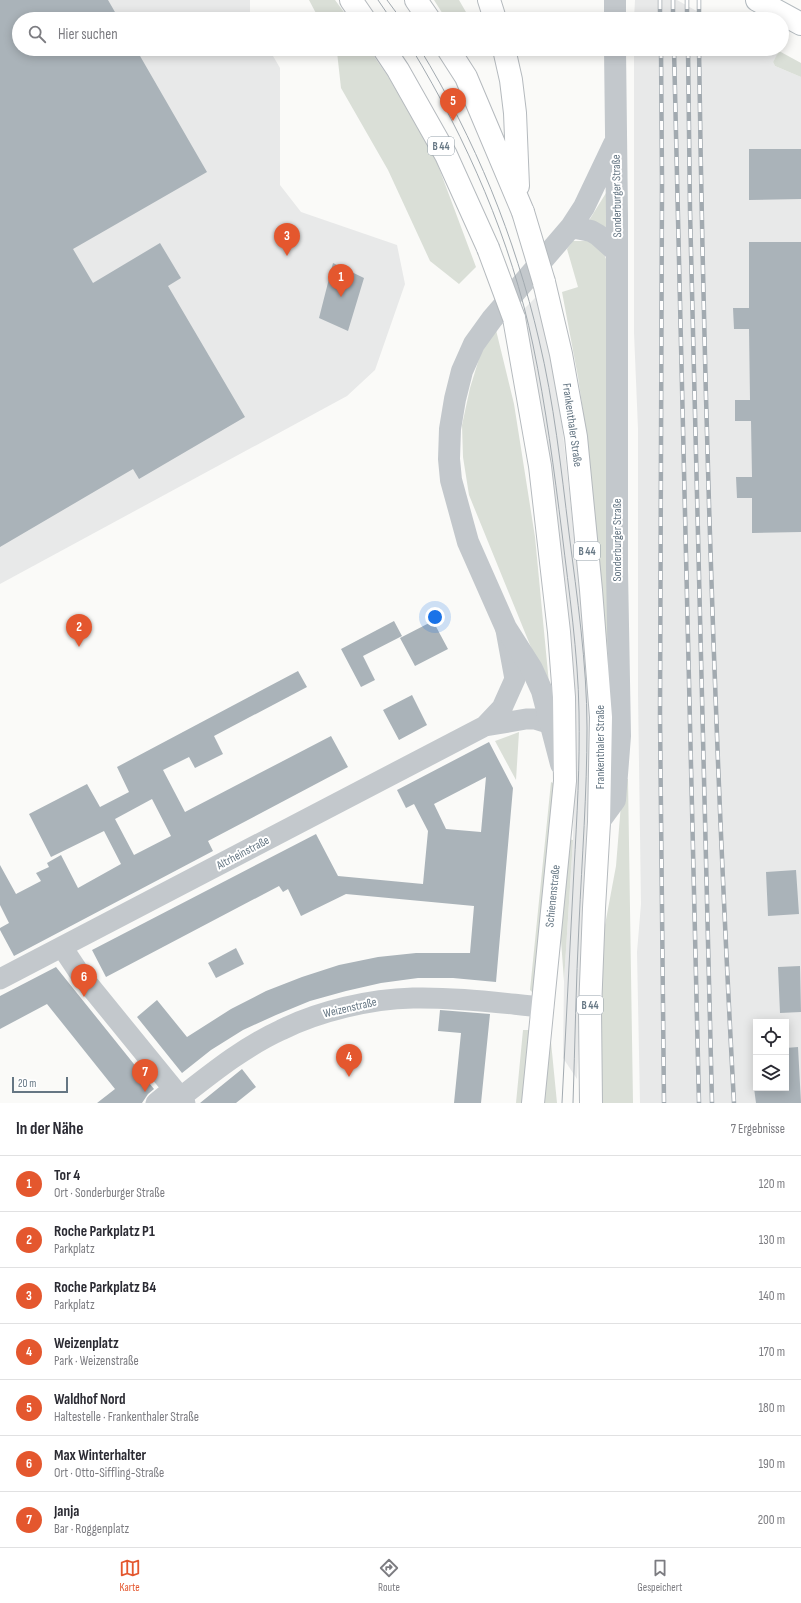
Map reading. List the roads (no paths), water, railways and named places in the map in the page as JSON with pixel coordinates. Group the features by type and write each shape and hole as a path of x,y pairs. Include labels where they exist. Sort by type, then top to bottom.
{"main road":[{"path":"351,0 359,12"},
{"path":"416,0 424,12"},
{"path":"489,0 493,12"},
{"path":"757,0 779,12"},
{"path":"789,17 801,24"},
{"name":"B 44","path":"389,56 446,155 488,248 514,318 540,466 559,632 564,697 565,781"},
{"name":"Frankenthaler Straße","path":"452,56 466,77 521,207 544,282 561,354 576,437 602,716 599,822"},
{"path":"506,56 511,80 515,113 521,207"},
{"name":"Schienenstraße","path":"533,1103 565,781"},
{"name":"B 44","path":"591,1103 590,1010 599,822"}],"street":[{"path":"615,0 615,12"},
{"name":"Sonderburger Straße","path":"599,822 615,800 620,736 617,570 615,56"},
{"name":"Sonderburger Straße","path":"542,691 532,669 506,628 468,542 452,487 449,459 450,429 462,371 474,344 492,319 570,227 584,207 616,140"},
{"name":"Sonderburger Straße","path":"570,227 591,231 598,234 617,252"},
{"name":"Sonderburger Straße","path":"506,628 514,668 515,679 512,687"},
{"name":"Altrheinstraße","path":"485,726 502,708 512,687"},
{"name":"Schienenstraße","path":"542,691 565,781"},
{"name":"Altrheinstraße","path":"0,980 485,726 526,719 535,719 551,724"},
{"path":"62,947 80,974 180,1097"},
{"name":"Weizenstraße","path":"156,1103 180,1097 234,1057 281,1029 328,1012 363,1004 411,998 441,998 543,1007"}],"tram line":[{"path":"378,0 386,12"},
{"path":"387,0 396,12"},
{"path":"416,56 469,155 500,229 513,267 533,345 553,462 573,622 579,712 577,810 562,1103"},
{"path":"424,56 440,83 475,153 505,226 518,264 539,340 557,436 581,630 587,704 586,777 578,946 573,1103"}],"railway":[{"path":"660,0 660,12"},
{"path":"673,0 673,12"},
{"path":"687,0 687,12"},
{"path":"699,0 699,12"},
{"path":"661,56 660,716 664,1103"},
{"path":"674,56 699,1103"},
{"path":"688,56 690,210 712,1103"},
{"path":"699,56 711,576 721,840 734,1103"}],"place":[{"name":"Waldhof Nord","path":"453,121"},
{"name":"Roche Parkplatz B4","path":"287,256"},
{"name":"Tor 4","path":"341,297"},
{"name":"Roche Parkplatz P1","path":"79,647"},
{"name":"Max Winterhalter","path":"84,997"},
{"name":"Weizenplatz","path":"349,1077"},
{"name":"Janja","path":"145,1092"}]}
